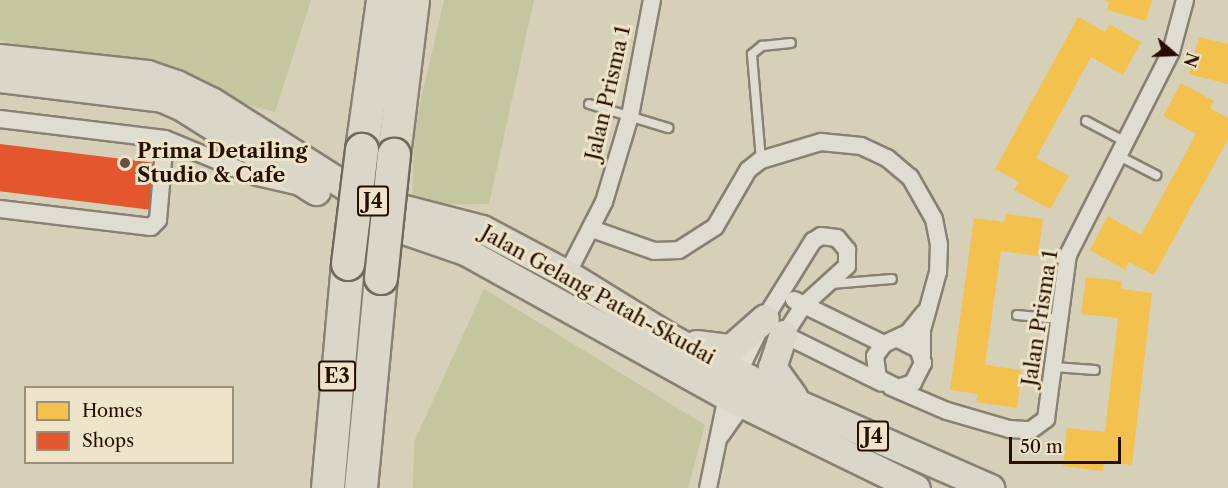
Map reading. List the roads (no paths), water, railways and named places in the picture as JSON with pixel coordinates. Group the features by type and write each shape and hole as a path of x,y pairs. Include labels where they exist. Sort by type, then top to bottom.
{"highway":[{"path":"371,0 367,33 372,64"},
{"name":"E3","path":"328,488 348,264 372,64 383,0"},
{"name":"E3","path":"361,488 394,155 413,0"},
{"path":"405,72 428,0"}],"main road":[{"name":"Jalan Gelang Patah-Skudai","path":"0,58 147,74 176,84 211,101 366,199 482,229 567,274 674,340 799,404 990,488"},
{"name":"Jalan Gelang Patah-Skudai","path":"0,78 162,99 184,108 316,191 364,216 465,251 736,400 916,488"},
{"path":"674,340 731,348 774,326 772,367 799,404"}],"street":[{"name":"Jalan Prisma 1","path":"567,274 604,202 630,116 652,0"},
{"name":"Jalan Prisma 1","path":"774,326 887,385 947,411 1009,429 1031,430 1046,418 1068,255 1171,52 1185,0"},
{"path":"0,119 165,139 257,177 316,191"},
{"path":"0,209 150,227 158,220 165,139"},
{"path":"592,228 654,251 680,250 715,227 748,170 761,160 821,141 861,146 887,158 910,177 934,219 939,244 938,272 926,310 922,363 906,387 887,385 874,364 891,341 915,327 926,310"},
{"path":"708,488 721,435 736,400 774,326 783,293 813,241 830,235 843,243 849,258 843,271 803,306 774,326 748,376"},
{"path":"783,293 803,306 891,341 912,343 922,363 928,388 947,411"}],"lane":[{"path":"761,160 752,54 762,46 792,43"},
{"path":"589,104 668,128"},
{"path":"1086,121 1156,175"},
{"path":"827,285 892,279"},
{"path":"1017,315 1060,319"},
{"path":"1054,367 1095,370"}],"place":[{"name":"Prima Detailing Studio & Cafe","path":"125,163"}]}
